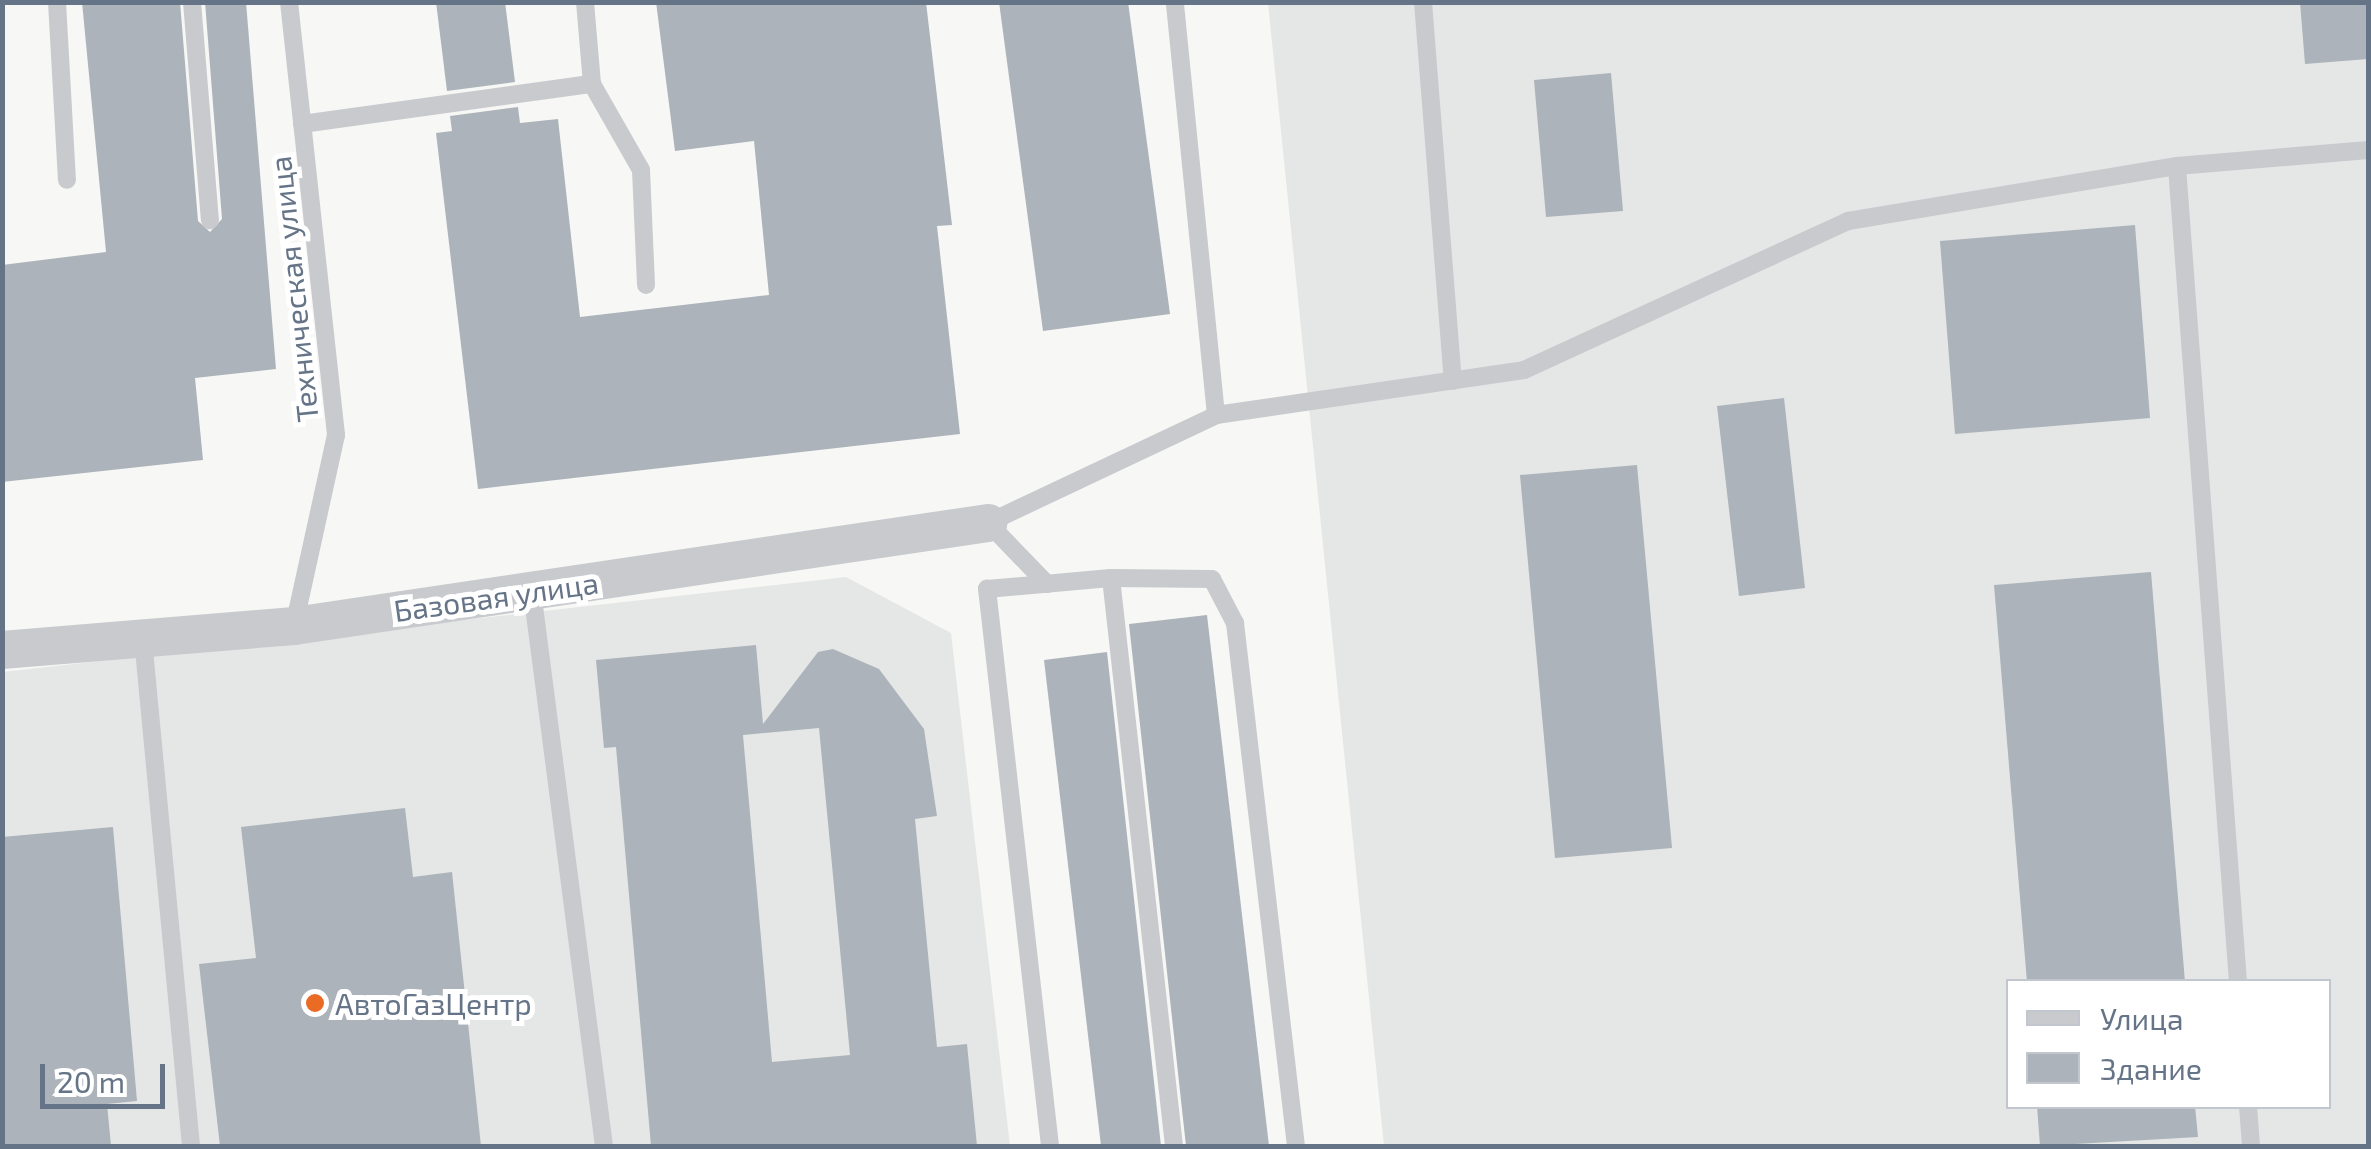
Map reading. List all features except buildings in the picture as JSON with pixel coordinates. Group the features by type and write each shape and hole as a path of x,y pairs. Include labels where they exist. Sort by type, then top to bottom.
{"street":[{"name":"Базовая улица","path":"2,650 294,626 988,523"}],"lane":[{"path":"57,2 66,180"},
{"path":"192,2 210,220"},
{"name":"Техническая улица","path":"289,2 336,435 294,626"},
{"path":"584,2 592,84 641,170 646,285"},
{"path":"1175,2 1216,415"},
{"path":"1423,2 1453,381"},
{"path":"302,124 592,84"},
{"path":"1047,584 988,523 1216,415 1524,370 1848,221 2177,166 2368,150"},
{"path":"2177,166 2238,979"},
{"path":"1110,578 1174,1146"},
{"path":"1050,1146 987,590 1110,578 1212,579 1235,623 1296,1146"},
{"path":"532,591 604,1146"},
{"path":"144,638 191,1146"},
{"path":"2248,1109 2251,1146"}],"shaded area":[{"path":"1268,3 2368,3 2368,1146 1384,1146"},
{"path":"846,577 951,633 1010,1146 3,1146 2,672"}],"place":[{"name":"АвтоГазЦентр","path":"315,1003"}]}
